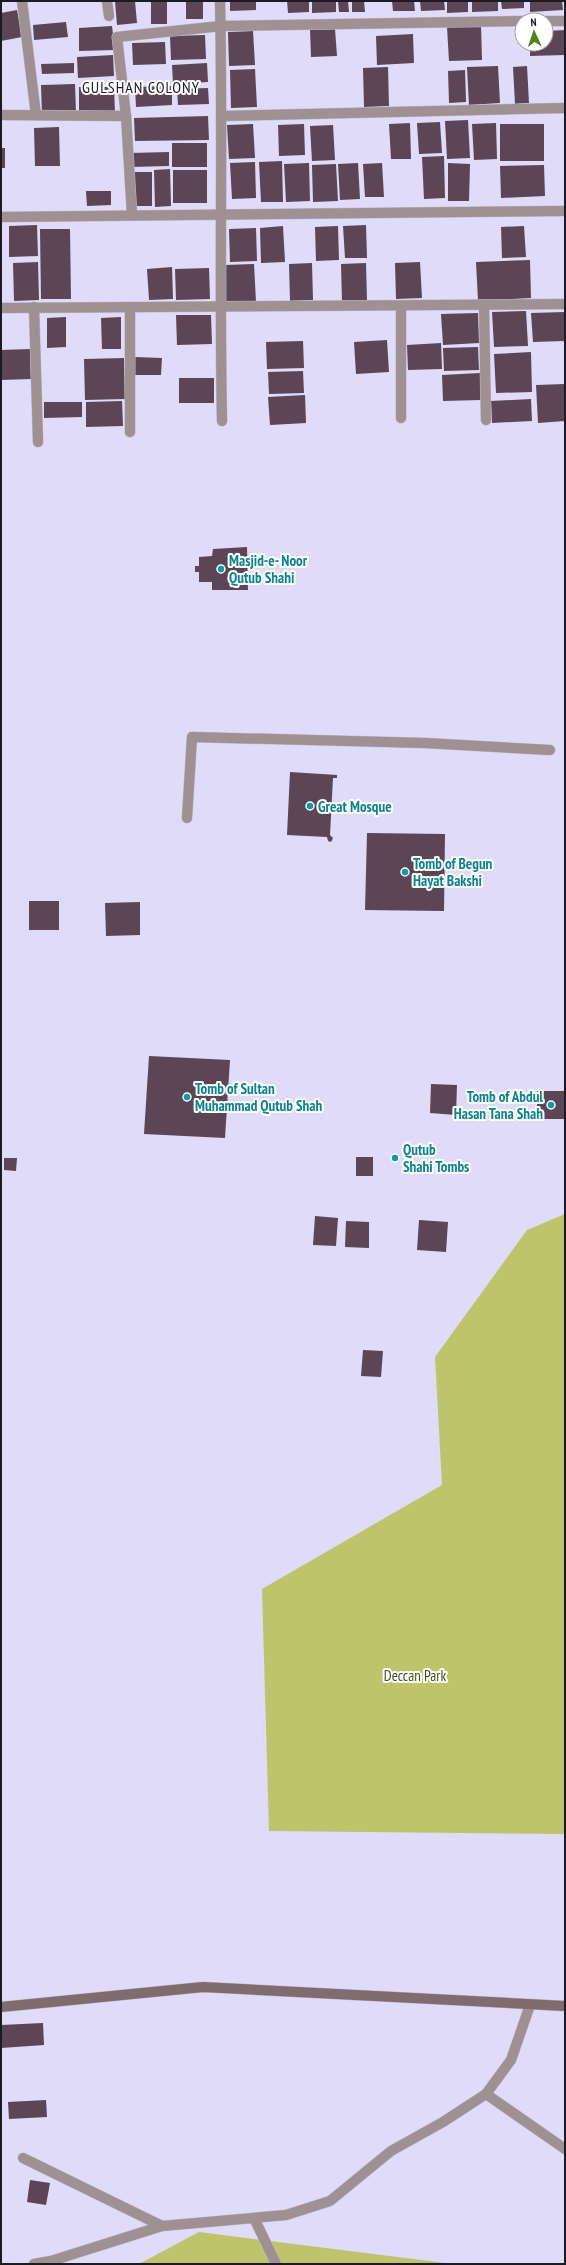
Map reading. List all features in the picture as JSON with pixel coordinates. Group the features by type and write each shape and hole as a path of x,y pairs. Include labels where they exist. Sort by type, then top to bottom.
{"street":[{"path":"22,1 36,115"},
{"path":"107,1 109,16"},
{"path":"220,1 222,116 220,307 222,421"},
{"path":"132,215 126,116 117,37 221,26 514,21"},
{"path":"554,21 565,21"},
{"path":"222,116 565,108"},
{"path":"1,115 126,116"},
{"path":"1,217 565,211"},
{"path":"1,308 565,304"},
{"path":"484,305 486,420"},
{"path":"401,306 401,418"},
{"path":"34,307 38,442"},
{"path":"130,307 130,432"},
{"path":"187,818 192,737 425,743 550,750"},
{"path":"1,2007 203,1987 565,2006"},
{"path":"34,2264 51,2261 162,2226 286,2215 330,2201 391,2151 443,2122 486,2094 511,2060 530,2005"},
{"path":"486,2094 565,2149"},
{"path":"23,2158 162,2226"},
{"path":"254,2218 276,2264"}],"green space":[{"name":"Deccan Park","path":"565,1214 565,1834 269,1831 262,1589 442,1485 435,1357 527,1230"},
{"path":"199,2232 453,2264 139,2264"}],"building":[{"path":"115,1 135,1 137,23 117,25"},
{"path":"151,1 167,1 167,24 151,24"},
{"path":"186,1 203,1 203,19 186,19"},
{"path":"230,1 256,1 256,10 230,11"},
{"path":"287,1 309,1 309,12 288,13"},
{"path":"312,1 336,1 336,12 312,13"},
{"path":"338,1 348,1 349,12 339,12"},
{"path":"352,1 364,1 365,12 352,12"},
{"path":"392,1 414,1 415,11 393,11"},
{"path":"420,1 444,1 445,10 421,11"},
{"path":"447,1 468,1 468,12 447,13"},
{"path":"472,1 498,1 498,11 472,12"},
{"path":"501,1 524,1 524,8 502,9"},
{"path":"530,1 562,1 563,10 530,12"},
{"path":"17,10 22,37 1,41 1,13"},
{"path":"66,22 68,37 34,40 33,25"},
{"path":"481,25 482,60 449,61 447,27"},
{"path":"112,26 115,50 79,51 79,28"},
{"path":"310,29 335,29 337,56 311,57"},
{"path":"565,30 565,55 530,56 530,52 554,52 554,31"},
{"path":"253,31 255,65 229,66 228,32"},
{"path":"413,34 414,63 377,65 376,36"},
{"path":"205,35 206,59 171,60 170,36"},
{"path":"165,42 166,64 133,65 132,43"},
{"path":"113,55 114,76 78,78 77,57"},
{"path":"74,63 74,73 42,74 41,64"},
{"path":"207,63 208,82 173,84 172,65"},
{"path":"498,66 500,103 469,105 467,67"},
{"path":"527,66 529,103 515,104 513,67"},
{"path":"388,67 389,106 364,107 363,68"},
{"path":"255,69 257,107 231,108 230,70"},
{"path":"465,70 466,102 449,103 448,71"},
{"path":"75,84 76,113 42,114 41,85"},
{"path":"172,86 172,105 136,107 135,87"},
{"path":"79,87 114,87 115,113 79,113"},
{"path":"208,88 209,104 178,105 177,89"},
{"path":"208,116 209,140 135,141 134,118"},
{"path":"468,120 470,158 447,159 445,121"},
{"path":"440,122 442,153 419,154 417,123"},
{"path":"410,123 411,159 391,159 389,124"},
{"path":"496,123 497,159 474,160 472,124"},
{"path":"253,124 255,158 229,159 227,125"},
{"path":"304,124 305,155 279,156 278,125"},
{"path":"500,124 544,124 544,161 500,161"},
{"path":"333,125 335,160 312,161 310,126"},
{"path":"59,127 60,166 35,166 34,128"},
{"path":"172,143 207,143 207,167 172,167"},
{"path":"1,148 5,148 5,168 1,168"},
{"path":"169,152 169,166 131,167 130,153"},
{"path":"444,156 445,198 424,199 422,157"},
{"path":"282,161 283,202 261,202 259,162"},
{"path":"255,162 256,198 232,199 230,163"},
{"path":"309,163 310,201 286,202 284,164"},
{"path":"358,163 360,199 340,200 338,164"},
{"path":"382,163 384,197 365,197 363,164"},
{"path":"448,163 470,164 469,201 448,201"},
{"path":"336,164 338,201 313,202 312,165"},
{"path":"544,165 545,196 501,198 500,166"},
{"path":"170,169 171,206 155,207 154,170"},
{"path":"173,170 207,170 207,203 173,203"},
{"path":"132,172 152,172 152,206 132,206"},
{"path":"86,191 111,191 111,205 87,206"},
{"path":"37,225 38,256 9,257 9,226"},
{"path":"366,225 367,258 345,258 343,226"},
{"path":"283,226 285,262 261,263 260,228"},
{"path":"338,226 339,260 316,261 315,227"},
{"path":"524,226 526,257 502,258 501,227"},
{"path":"256,228 257,261 230,262 229,229"},
{"path":"40,229 70,229 71,299 41,299"},
{"path":"530,260 531,298 478,301 476,262"},
{"path":"38,262 39,300 14,301 13,263"},
{"path":"420,262 422,298 396,299 395,263"},
{"path":"312,263 313,300 290,301 289,264"},
{"path":"366,263 367,301 342,302 341,264"},
{"path":"254,264 256,302 226,303 225,265"},
{"path":"172,267 173,299 149,300 147,269"},
{"path":"209,268 210,299 176,300 175,269"},
{"path":"526,311 528,346 494,347 492,312"},
{"path":"565,312 565,341 533,342 531,313"},
{"path":"478,313 479,343 443,345 441,314"},
{"path":"176,315 211,315 212,344 177,345"},
{"path":"66,317 66,347 47,348 47,318"},
{"path":"121,317 121,349 102,349 101,318"},
{"path":"387,340 389,372 356,374 354,342"},
{"path":"303,341 304,368 267,369 266,342"},
{"path":"441,343 442,369 408,370 407,345"},
{"path":"478,347 479,370 444,371 443,348"},
{"path":"30,349 31,379 1,380 1,350"},
{"path":"531,352 532,392 496,393 494,354"},
{"path":"135,357 162,358 161,375 135,375"},
{"path":"124,358 125,399 85,400 84,359"},
{"path":"303,371 304,393 269,394 268,372"},
{"path":"480,373 481,400 443,401 442,375"},
{"path":"179,378 214,378 214,403 179,403"},
{"path":"565,384 565,421 538,423 536,385"},
{"path":"305,395 306,423 270,425 268,397"},
{"path":"531,399 532,421 492,423 491,401"},
{"path":"122,401 123,426 86,427 86,402"},
{"path":"44,402 82,402 82,417 44,418"},
{"name":"Masjid-e- Noor Qutub Shahi","path":"247,547 248,590 212,590 212,582 199,582 199,572 195,572 195,566 199,566 199,557 212,556 213,549"},
{"name":"Great Mosque","path":"290,772 337,775 337,778 333,778 330,835 333,838 331,842 328,841 327,837 287,835"},
{"name":"Tomb of Begun Hayat Bakshi","path":"367,833 445,834 444,911 365,910"},
{"path":"29,901 59,901 59,930 29,930"},
{"path":"140,902 140,935 106,936 105,903"},
{"name":"Tomb of Sultan Muhammad Qutub Shah","path":"149,1056 230,1060 225,1138 144,1134"},
{"path":"431,1084 457,1085 456,1115 430,1113"},
{"name":"Tomb of Abdul Hasan Tana Shah","path":"537,1091 565,1091 565,1119 537,1119"},
{"path":"356,1157 373,1157 373,1176 356,1176"},
{"path":"4,1158 17,1158 16,1171 4,1170"},
{"path":"315,1216 338,1218 336,1246 313,1245"},
{"path":"419,1220 448,1222 446,1252 417,1250"},
{"path":"346,1221 369,1222 369,1248 345,1247"},
{"path":"363,1350 383,1351 381,1377 361,1376"},
{"path":"43,2023 44,2045 1,2048 1,2025"},
{"path":"46,2100 47,2117 9,2119 8,2102"},
{"path":"30,2180 50,2183 46,2205 27,2202"}],"place":[{"name":"Masjid-e- Noor Qutub Shahi","path":"221,569"},
{"name":"Great Mosque","path":"310,806"},
{"name":"Tomb of Begun Hayat Bakshi","path":"405,872"},
{"name":"Tomb of Sultan Muhammad Qutub Shah","path":"187,1097"},
{"name":"Tomb of Abdul Hasan Tana Shah","path":"551,1105"},
{"name":"Qutub Shahi Tombs","path":"395,1158"}],"district":[{"name":"GULSHAN COLONY","path":"141,87"}]}
